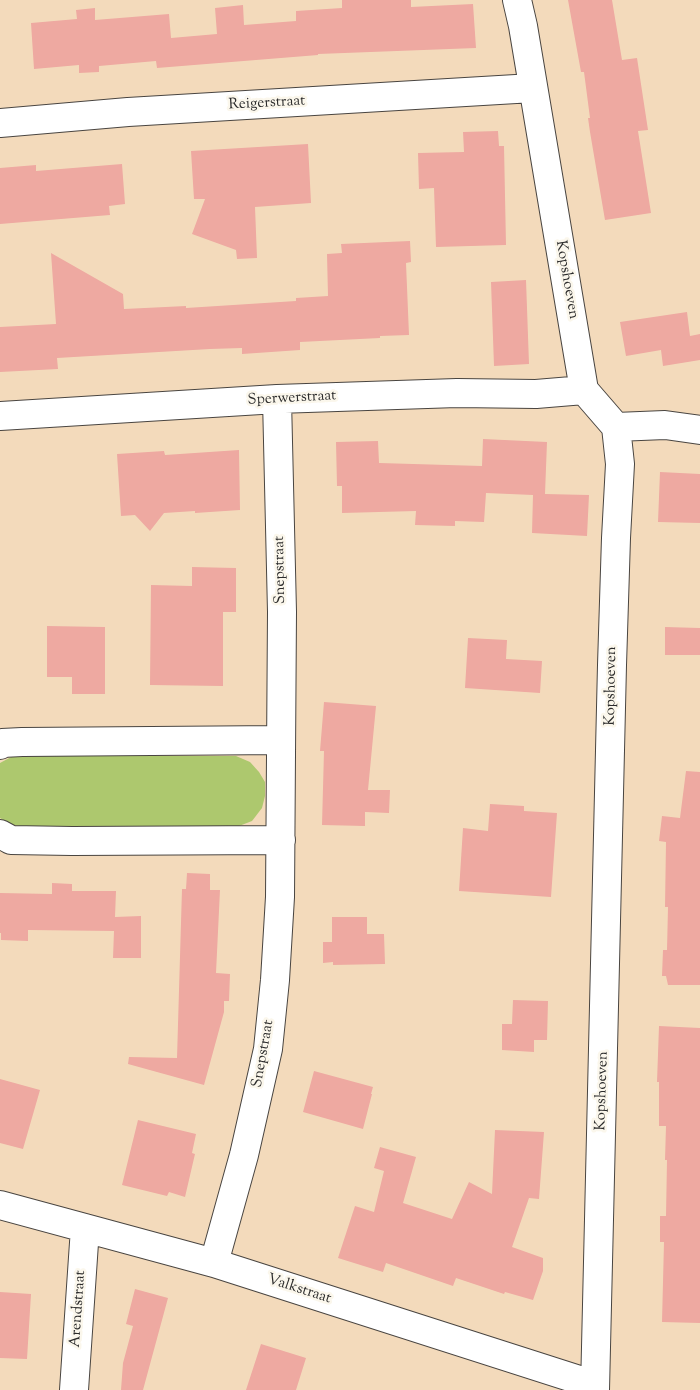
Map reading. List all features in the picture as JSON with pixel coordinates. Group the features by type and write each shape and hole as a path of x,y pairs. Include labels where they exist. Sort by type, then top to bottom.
{"street":[{"name":"Kopshoeven","path":"517,0 523,26 584,390"},
{"name":"Reigerstraat","path":"0,123 128,112 533,88"},
{"name":"Sperwerstraat","path":"0,416 277,399 456,394 536,394 584,390"},
{"path":"584,390 616,427 665,425 700,430"},
{"name":"Snepstraat","path":"214,1263 244,1155 268,1049 275,980 280,897 282,612 277,399"},
{"name":"Kopshoeven","path":"595,1387 613,646 620,464 616,427"},
{"path":"0,745 2,743 22,742 281,740"},
{"path":"0,834 11,840 280,840"},
{"name":"Valkstraat","path":"0,1205 214,1263 595,1387"},
{"name":"Arendstraat","path":"74,1390 85,1228"}],"green space":[{"path":"13,756 236,756 250,762 259,772 265,782 265,796 262,808 252,821 239,826 28,827 11,825 0,818 0,763"}],"building":[{"path":"342,0 411,0 411,7 473,4 476,48 318,54 157,68 156,61 99,66 99,72 79,73 79,65 34,69 31,23 77,19 76,10 95,8 95,20 169,14 171,38 217,34 215,8 243,5 244,25 296,21 296,11 342,8"},
{"path":"568,0 612,0 622,60 637,58 648,130 638,131 651,213 605,220 588,118 590,118 584,72 581,72"},
{"path":"498,131 499,146 504,146 506,245 436,247 434,188 419,189 418,153 464,152 463,132"},
{"path":"308,144 311,203 255,207 257,258 237,259 236,250 192,234 205,199 194,199 191,151"},
{"path":"122,164 125,204 109,206 110,215 0,224 0,168 36,165 36,171"},
{"path":"410,241 411,262 406,263 409,335 300,342 300,350 242,354 242,348 57,358 58,369 0,372 0,327 56,324 51,253 123,294 124,309 186,306 186,308 296,301 296,298 328,296 327,254 342,253 341,244"},
{"path":"526,280 529,364 494,366 491,282"},
{"path":"687,312 690,336 700,334 700,360 663,366 661,350 626,356 620,322"},
{"path":"483,439 547,442 545,494 589,495 587,536 532,533 533,495 486,493 484,522 455,521 455,526 415,525 416,511 342,513 342,486 337,486 336,442 378,441 379,463 482,466"},
{"path":"239,450 240,510 164,513 150,531 135,515 121,516 117,454 164,451 165,455"},
{"path":"660,472 700,474 700,523 658,522"},
{"path":"192,567 236,568 236,612 223,612 223,686 150,685 151,585 192,586"},
{"path":"47,626 105,627 105,694 72,694 72,677 47,677"},
{"path":"665,627 700,628 700,655 665,655"},
{"path":"468,638 507,640 506,659 542,661 540,693 465,688"},
{"path":"324,702 376,706 368,790 390,790 389,813 365,812 365,826 322,825 324,751 320,751"},
{"path":"686,771 700,772 700,985 668,985 666,976 662,976 663,950 667,950 668,907 665,907 666,842 659,841 662,816 680,818"},
{"path":"490,804 524,806 524,811 557,813 551,897 459,891 463,828 488,831"},
{"path":"187,873 210,874 210,890 220,890 216,973 230,974 229,1001 224,1001 224,1012 204,1085 128,1064 129,1057 177,1058 182,889 186,889"},
{"path":"52,883 72,884 72,891 116,891 115,917 141,916 141,958 113,958 114,931 28,930 28,941 1,940 0,893 52,894"},
{"path":"332,917 367,917 367,934 384,934 385,964 333,965 333,962 323,963 323,942 332,942"},
{"path":"513,1000 548,1001 547,1040 534,1040 534,1052 502,1050 502,1024 512,1024"},
{"path":"659,1026 700,1028 700,1323 662,1322 664,1242 660,1242 660,1216 666,1216 667,1160 665,1160 666,1126 659,1126 659,1082 657,1082"},
{"path":"314,1071 373,1087 363,1129 303,1112"},
{"path":"0,1079 40,1090 23,1149 0,1143"},
{"path":"138,1120 196,1134 192,1153 195,1154 185,1197 169,1192 167,1196 122,1185"},
{"path":"495,1130 544,1132 539,1199 529,1198 512,1247 543,1258 543,1271 533,1300 505,1292 504,1294 456,1278 453,1286 386,1263 383,1272 338,1258 355,1206 374,1212 384,1171 374,1168 380,1147 416,1157 403,1203 452,1219 469,1182 492,1194"},
{"path":"135,1289 168,1298 143,1390 121,1390 123,1363 133,1326 126,1324"},
{"path":"0,1292 31,1294 27,1359 0,1358"},
{"path":"261,1344 306,1358 296,1390 246,1390"}]}
